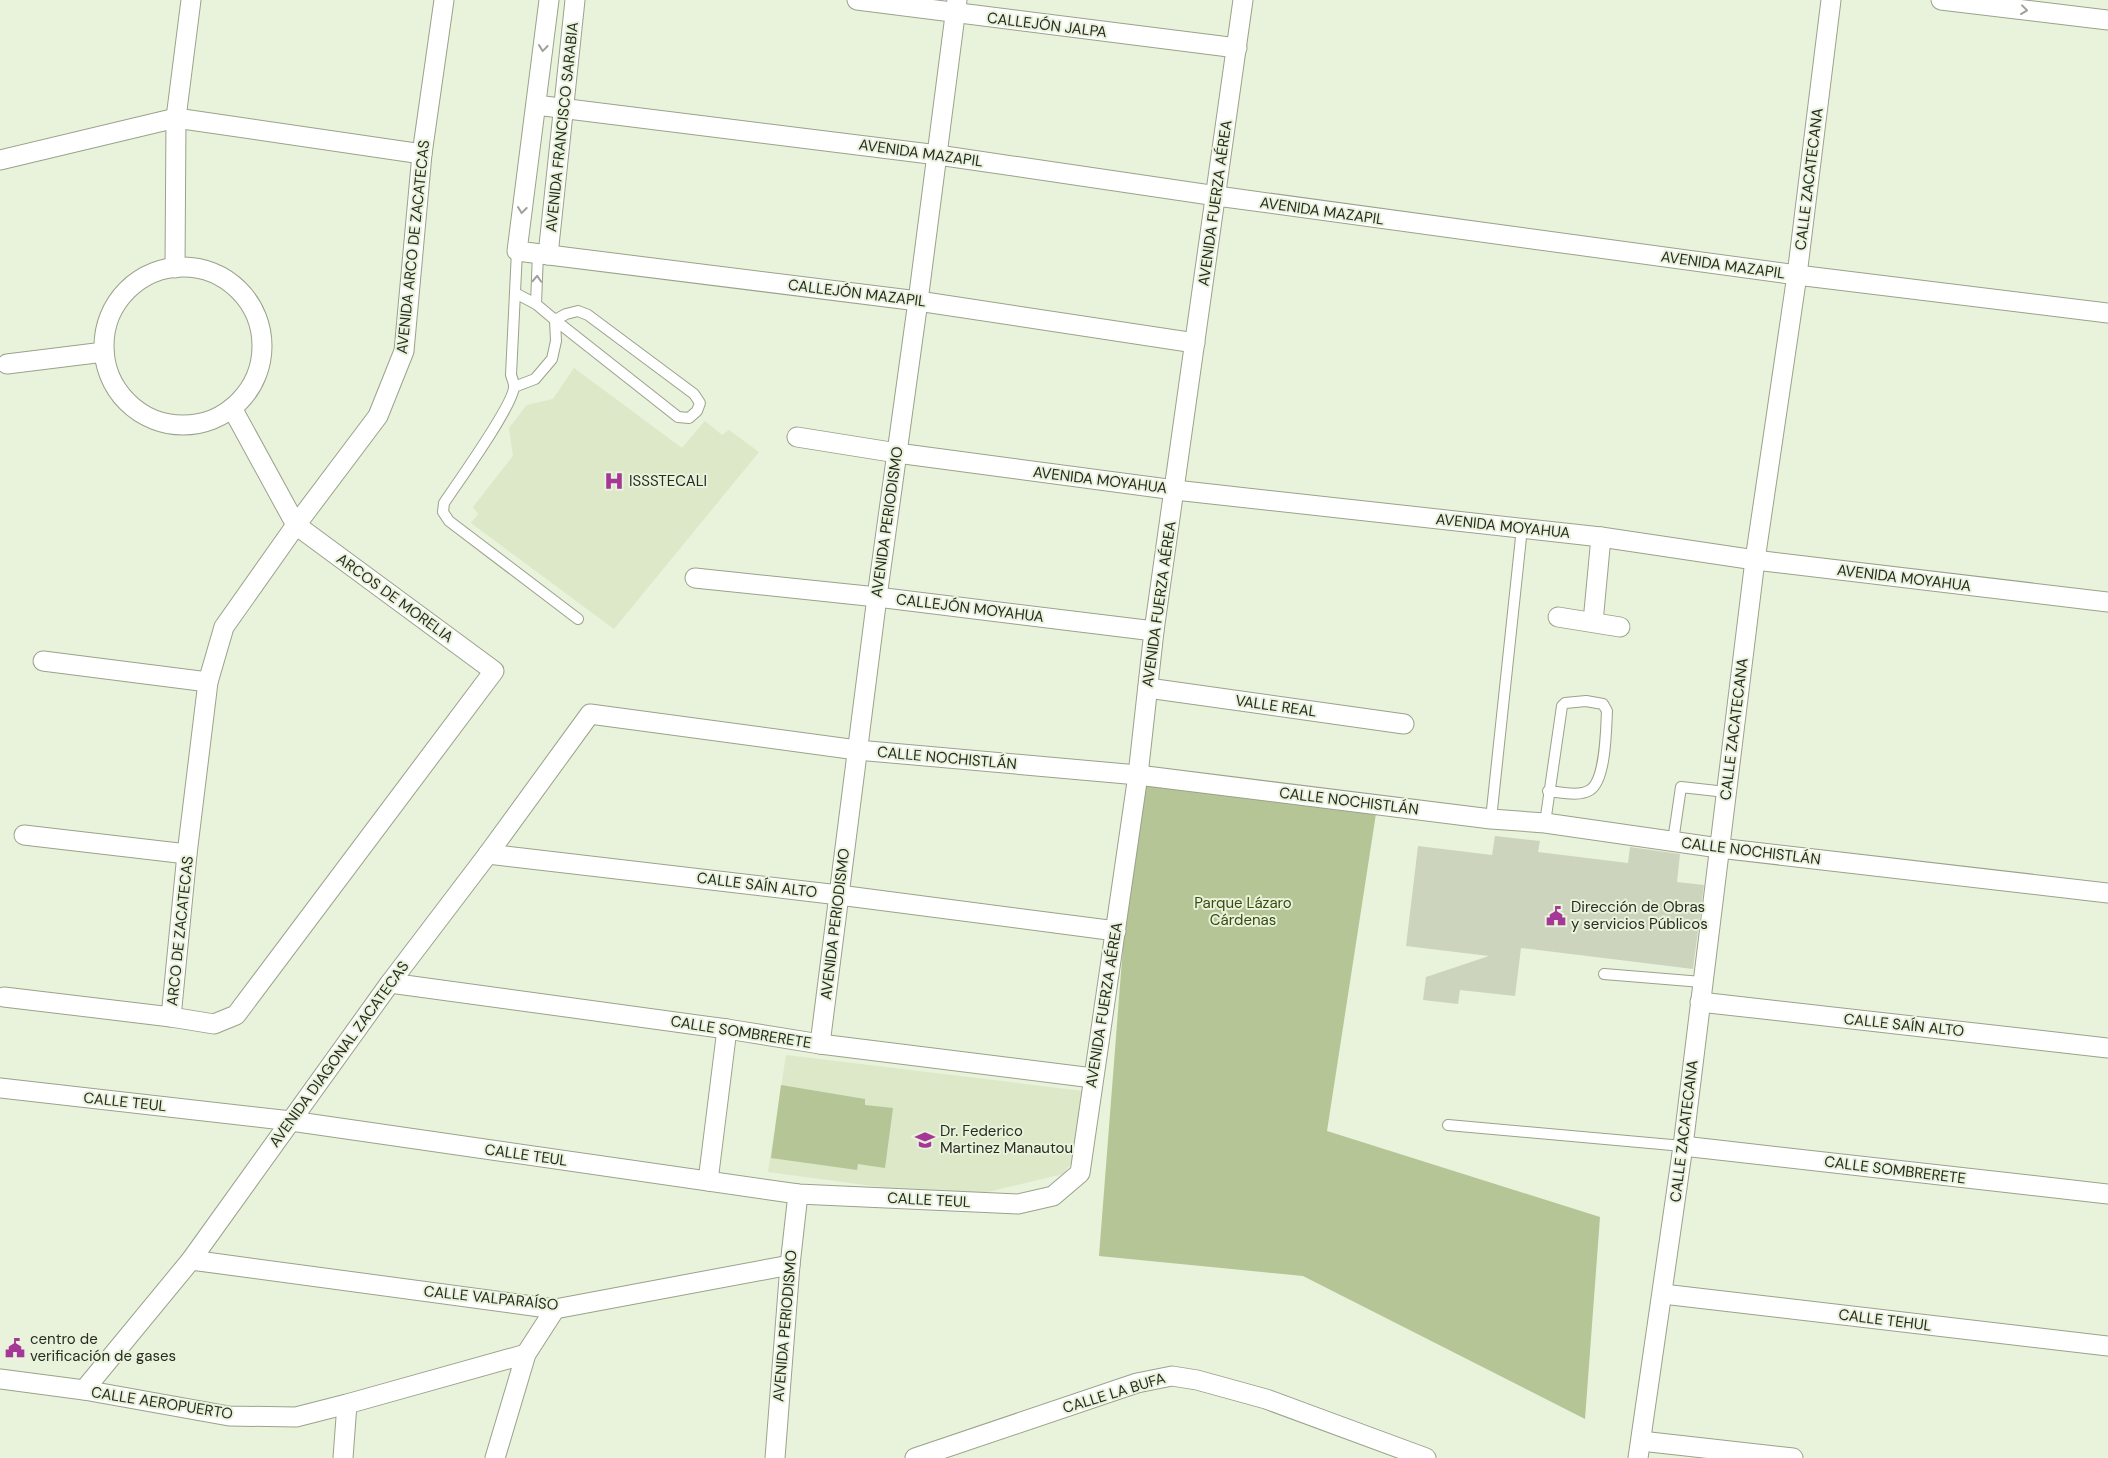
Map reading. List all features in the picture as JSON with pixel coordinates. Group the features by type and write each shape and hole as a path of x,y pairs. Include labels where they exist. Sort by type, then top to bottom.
{"street":[{"path":"175,268 176,118 191,0"},
{"name":"AVENIDA ARCO DE ZACATECAS","path":"296,525 378,416 404,351 422,154 444,0"},
{"name":"AVENIDA FRANCISCO SARABIA","path":"517,251 549,0"},
{"name":"AVENIDA FRANCISCO SARABIA","path":"543,254 564,108 575,0"},
{"name":"CALLEJÓN JALPA","path":"857,0 956,7 1237,48"},
{"name":"AVENIDA FUERZA AÉREA","path":"1053,1196 1080,1173 1138,775 1154,631 1243,0"},
{"name":"CALLE ZACATECANA","path":"1640,1449 1663,1294 1755,560 1797,275 1831,0"},
{"path":"1941,0 2108,20"},
{"name":"AVENIDA PERIODISMO","path":"820,1044 877,597 938,154 956,7"},
{"name":"AVENIDA MAZAPIL","path":"536,105 938,154 1216,196 1797,275 2108,313"},
{"path":"0,160 176,118 422,154"},
{"name":"CALLEJÓN MAZAPIL","path":"517,251 918,301 1195,343"},
{"path":"175,268 200,269 224,278 243,294 256,316 262,341 260,366 249,389 232,408 211,420 187,425 163,423 140,413 122,397 109,376 104,352 106,328 115,305 130,287 151,274 175,268"},
{"path":"7,364 104,352"},
{"path":"232,408 296,525"},
{"name":"AVENIDA MOYAHUA","path":"797,437 897,453 1175,490 1602,537 1755,560 2108,602"},
{"name":"ARCOS DE MORELIA","path":"296,525 494,671"},
{"name":"ARCO DE ZACATECAS","path":"296,525 224,627 208,682 187,854 172,1017 214,1024 236,1015 494,671"},
{"path":"1593,622 1602,537"},
{"name":"CALLEJÓN MOYAHUA","path":"695,578 877,597 1154,631"},
{"path":"1558,617 1620,627"},
{"path":"43,662 208,682"},
{"name":"VALLE REAL","path":"1148,688 1404,724"},
{"name":"CALLE NOCHISTLÁN","path":"590,714 857,750 1138,775 1491,819 1545,823 1720,848 2108,893"},
{"name":"AVENIDA DIAGONAL ZACATECAS","path":"84,1390 191,1260 390,983 488,854 590,714"},
{"path":"24,835 187,854"},
{"name":"CALLE SAÍN ALTO","path":"488,854 839,895 1116,931"},
{"name":"CALLE SOMBRERETE","path":"390,983 727,1029 820,1044 1093,1078"},
{"path":"4,997 172,1017"},
{"name":"CALLE SAÍN ALTO","path":"1700,1002 2108,1048"},
{"path":"708,1181 727,1029"},
{"name":"CALLE TEUL","path":"0,1088 291,1121 798,1194 1018,1204 1053,1196"},
{"name":"CALLE SOMBRERETE","path":"1682,1146 2108,1194"},
{"name":"AVENIDA PERIODISMO","path":"775,1458 790,1265 798,1194"},
{"name":"CALLE VALPARAÍSO","path":"191,1260 555,1309 790,1265"},
{"name":"CALLE TEHUL","path":"1663,1294 2108,1346"},
{"path":"495,1458 526,1354 555,1309"},
{"name":"CALLE AEROPUERTO","path":"0,1379 84,1390 229,1416 296,1416 347,1404 526,1354"},
{"name":"CALLE LA BUFA","path":"916,1458 1136,1383 1172,1376 1197,1380 1266,1399 1426,1458"},
{"path":"343,1458 347,1404"},
{"path":"1640,1449 1793,1458"}],"lane":[{"path":"517,251 511,375 514,387 502,415 444,504 443,512 449,521 578,619"},
{"path":"536,304 543,254"},
{"path":"514,293 536,304 555,320 678,417 689,418 698,411 700,403 694,394 588,315 578,312 566,314 555,320"},
{"path":"514,387 535,380 552,359 556,341 555,320"},
{"path":"1491,819 1522,528"},
{"path":"1545,823 1548,791 1562,706 1564,703 1574,701 1602,704 1608,711 1604,753 1598,781 1591,790 1578,794 1548,791"},
{"path":"1673,841 1681,787 1726,792"},
{"path":"1604,974 1702,982"},
{"path":"1448,1125 1682,1146"}],"shaded area":[{"name":"ISSSTECALI","path":"574,368 682,448 705,421 722,435 729,430 759,452 614,629 471,523 478,514 473,507 513,456 509,428 527,405 553,399"},
{"name":"Dr. Federico Martinez Manautou","path":"786,1055 1083,1091 1074,1160 1063,1174 962,1198 768,1172"}],"green space":[{"name":"Parque Lázaro Cárdenas","path":"1136,779 1377,807 1327,1131 1600,1217 1585,1419 1303,1276 1099,1256"},
{"path":"781,1085 865,1099 865,1105 893,1108 885,1168 858,1164 857,1170 771,1158"}],"building":[{"name":"Dirección de Obras y servicios Públicos","path":"1495,836 1540,841 1538,852 1628,863 1630,847 1680,854 1677,882 1704,885 1693,969 1521,948 1515,996 1460,990 1458,1004 1423,1000 1426,977 1489,956 1406,946 1418,846 1492,855"}],"place":[{"name":"ISSSTECALI","path":"614,481"},
{"name":"Dirección de Obras y servicios Públicos","path":"1556,916"},
{"name":"Dr. Federico Martinez Manautou","path":"925,1140"},
{"name":"centro de verificación de gases","path":"15,1348"}]}
